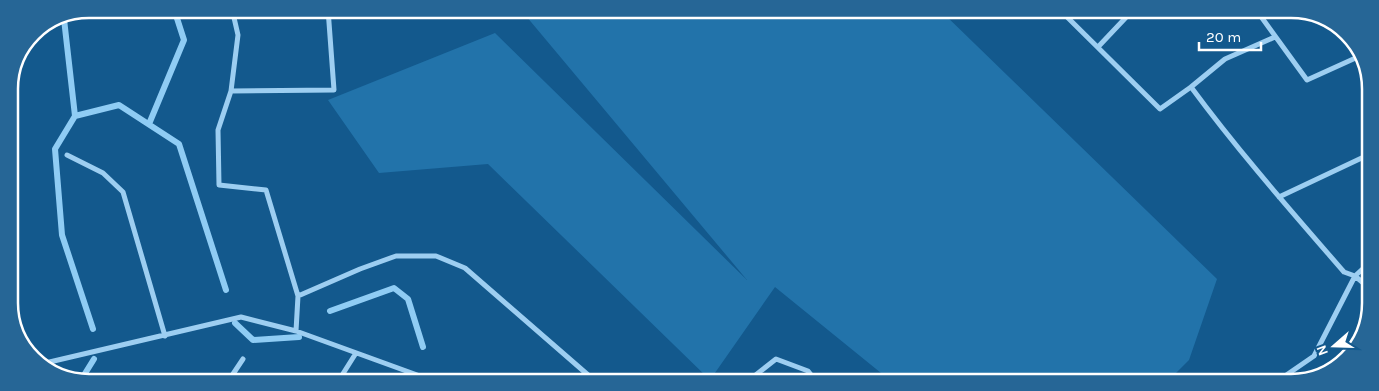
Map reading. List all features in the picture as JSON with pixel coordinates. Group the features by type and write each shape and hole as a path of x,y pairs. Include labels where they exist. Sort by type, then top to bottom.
{"street":[{"path":"234,18 238,35 231,91 218,130 220,185 266,190 298,296 296,331"},
{"path":"231,91 334,90 329,18"},
{"path":"1068,18 1160,109 1192,87 1225,59 1275,37"},
{"path":"1098,47 1125,18"},
{"path":"1262,18 1307,80 1355,58"},
{"path":"1192,87 1222,128 1344,272 1355,276 1362,282"},
{"path":"67,155 103,173 122,192 165,336"},
{"path":"1279,197 1362,158"},
{"path":"298,296 360,269 396,256 436,256 465,268 586,374"},
{"path":"1293,373 1314,356 1355,276 1362,270"},
{"path":"50,362 241,317 296,331 414,374"},
{"path":"343,374 356,353"},
{"path":"233,374 243,359"},
{"path":"758,373 776,359 810,373"}],"shaded area":[{"path":"528,18 948,18 1217,279 1189,360 1176,373 881,373 775,287 715,373 703,373 488,164 379,173 328,100 495,33 747,280"}],"waterway":[{"path":"149,124 184,40 177,18"},
{"path":"64,22 75,116"},
{"path":"93,329 62,235 55,149 75,116 119,105 179,144 226,290"},
{"path":"330,311 394,288 408,299 423,347"},
{"path":"235,323 253,340 299,337"},
{"path":"85,374 94,359"}]}
